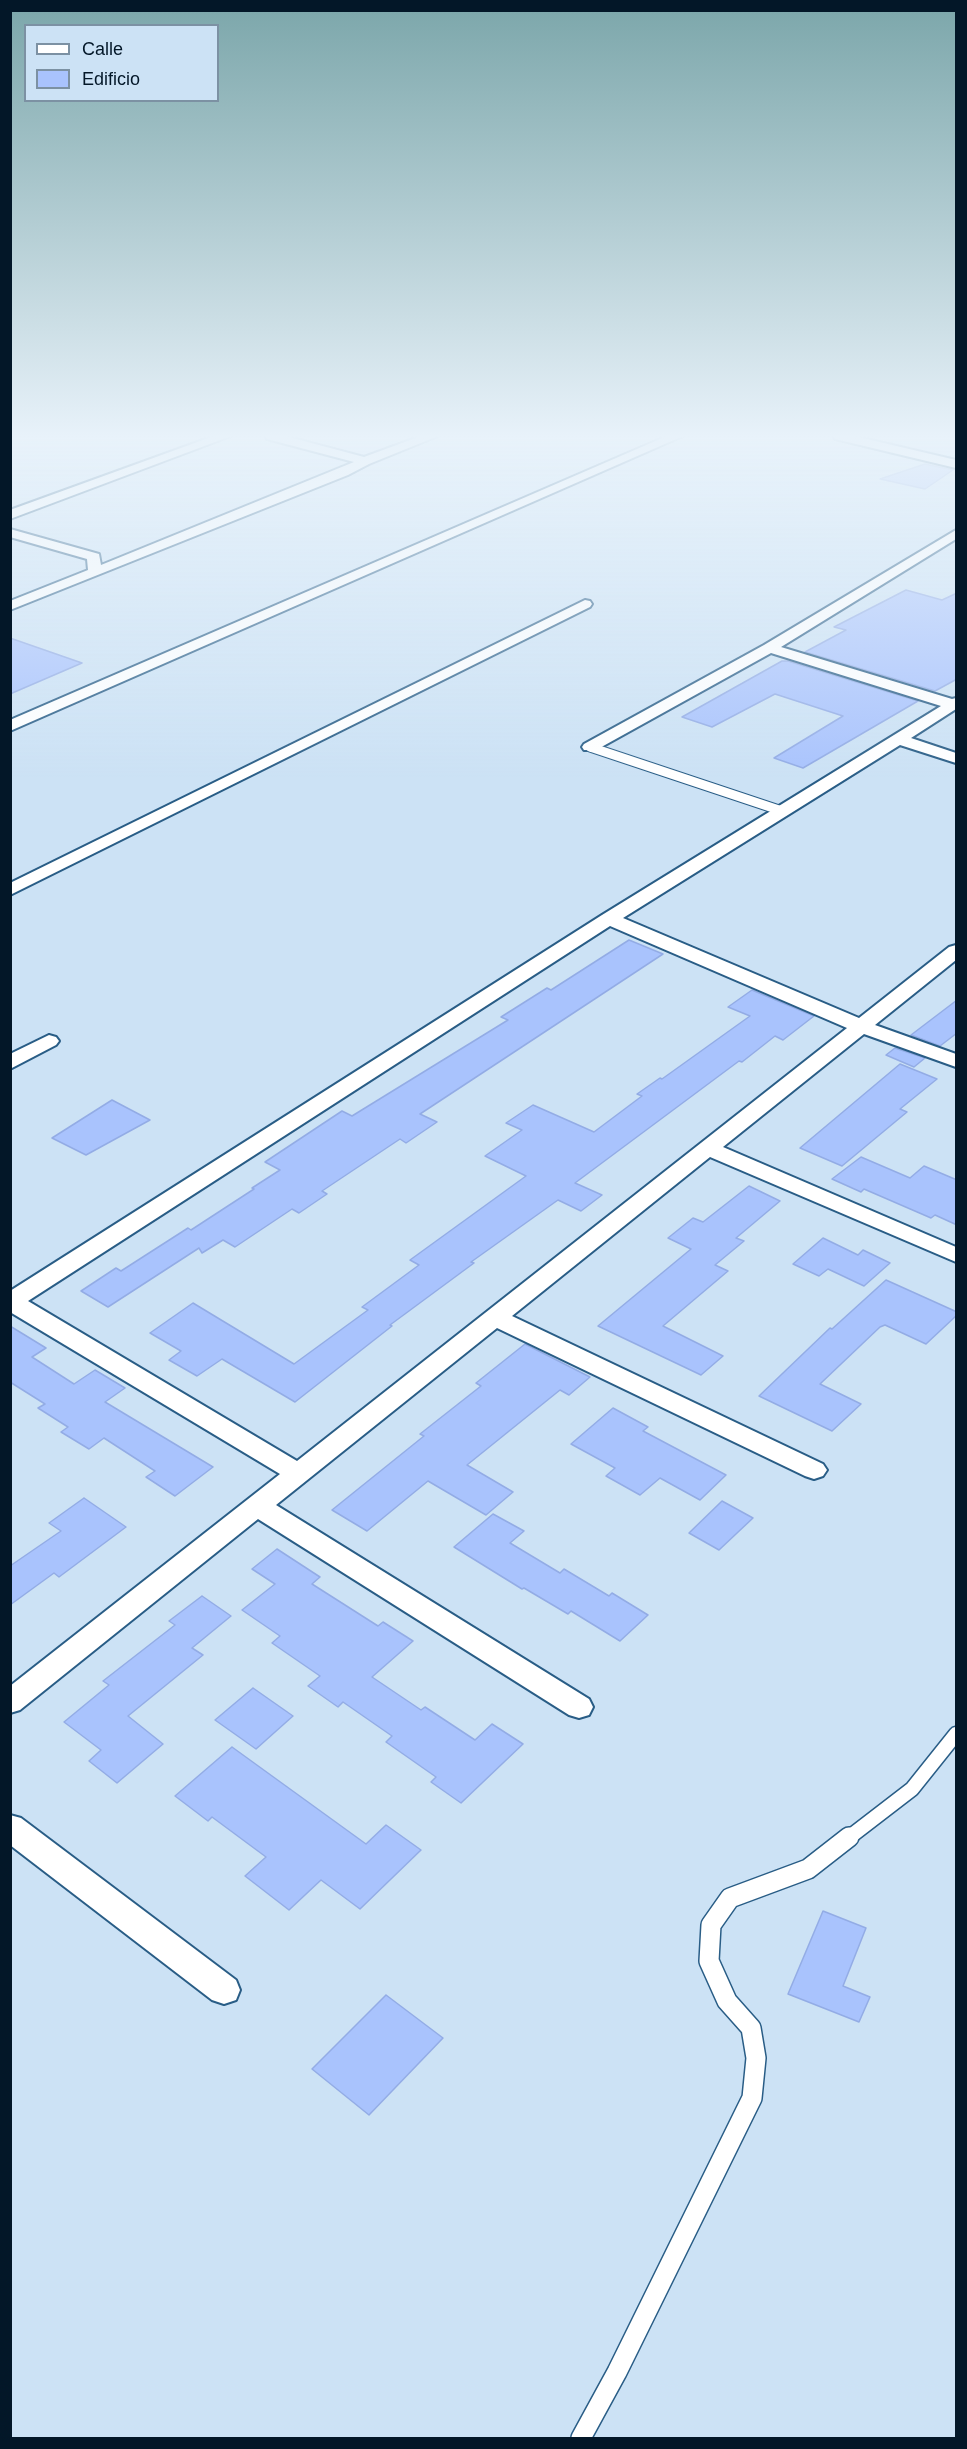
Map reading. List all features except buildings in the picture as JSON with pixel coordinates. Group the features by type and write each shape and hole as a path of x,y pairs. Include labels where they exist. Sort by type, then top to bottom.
{"street":[{"path":"71,550 94,557 95,572"},
{"path":"10,606 149,550"},
{"path":"10,726 414,550"},
{"path":"590,747 769,648 930,550"},
{"path":"10,890 585,604"},
{"path":"769,648 956,704"},
{"path":"298,1473 11,1302 609,919 956,704"},
{"path":"898,739 957,758"},
{"path":"609,919 860,1026 957,1061"},
{"path":"10,1702 957,951"},
{"path":"10,1063 50,1041"},
{"path":"706,1148 957,1255"},
{"path":"494,1317 814,1470"},
{"path":"256,1506 579,1707"},
{"path":"10,1827 224,1990"}],"lane":[{"path":"590,747 782,811"},
{"path":"581,2439 617,2372 752,2098 756,2058 751,2028 727,2001 709,1961 711,1925 730,1898 808,1869 912,1789 957,1734"}]}
